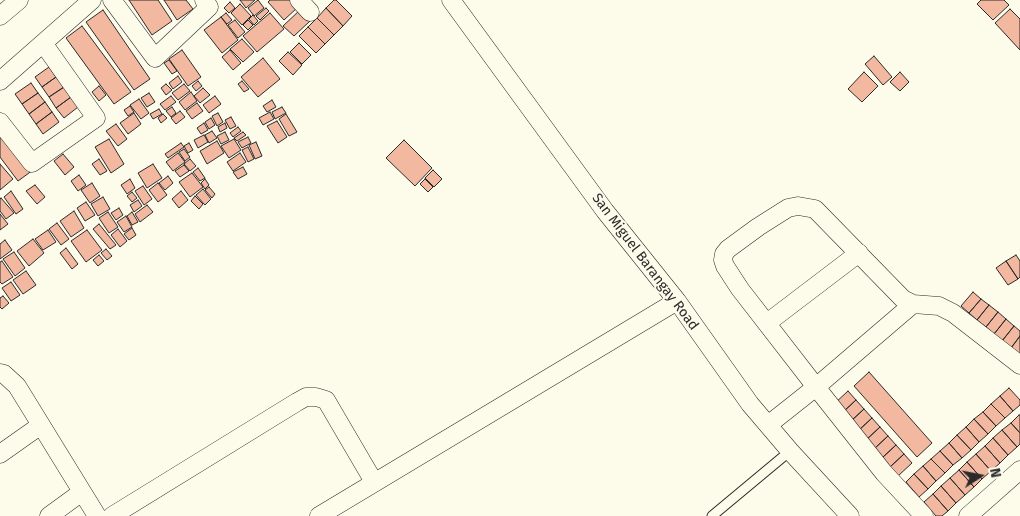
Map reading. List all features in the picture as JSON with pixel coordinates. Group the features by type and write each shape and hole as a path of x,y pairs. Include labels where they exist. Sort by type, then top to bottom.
{"street":[{"path":"0,16 19,0"},
{"path":"0,81 92,0"},
{"path":"112,0 155,58 210,7 204,0"},
{"name":"San Miguel Barangay Road","path":"451,0 606,211 677,301 750,404 850,516"},
{"path":"0,122 32,163 96,118 43,43"},
{"path":"924,516 884,473 767,323 725,266 724,254 758,227 788,208 798,206 815,209 903,298 913,304 939,306 953,313 1020,365"},
{"path":"767,323 859,253"},
{"path":"319,516 677,301"},
{"path":"768,425 816,387 913,304"},
{"path":"0,373 4,374 18,386 97,516"},
{"path":"112,516 306,397 326,400 374,482"},
{"path":"0,454 42,424"},
{"path":"968,516 1020,470"},
{"path":"49,516 82,492"}],"lane":[{"path":"712,516 790,451"}],"building":[{"path":"129,0 158,0 172,21 152,35"},
{"path":"164,0 186,0 193,9 177,20"},
{"path":"240,0 255,0 246,8"},
{"path":"258,0 264,8 254,16 248,8"},
{"path":"270,0 292,0 298,7 284,20 268,2"},
{"path":"334,0 352,16 343,26 326,8"},
{"path":"981,0 1004,0 1009,5 993,20 977,4"},
{"path":"230,2 235,8 229,13 224,8"},
{"path":"240,4 251,16 242,25 231,13"},
{"path":"266,8 269,11 260,20 256,16"},
{"path":"326,8 343,26 334,35 317,18"},
{"path":"1010,9 1020,19 1020,50 995,23"},
{"path":"103,10 150,79 134,90 86,22"},
{"path":"300,10 310,21 294,36 283,26"},
{"path":"226,13 232,20 227,24 221,17"},
{"path":"270,13 284,29 257,52 243,36"},
{"path":"253,15 258,21 254,25 249,19"},
{"path":"221,17 238,40 222,53 204,30"},
{"path":"317,18 334,35 325,44 308,27"},
{"path":"235,20 245,32 238,38 228,25"},
{"path":"248,20 253,25 248,30 243,25"},
{"path":"82,26 131,92 114,104 66,38"},
{"path":"308,27 325,44 316,53 299,36"},
{"path":"242,39 254,52 243,62 230,49"},
{"path":"299,43 311,55 302,64 290,52"},
{"path":"182,50 201,77 188,86 169,59"},
{"path":"230,50 241,63 233,70 222,57"},
{"path":"288,52 302,65 293,75 279,61"},
{"path":"874,56 892,77 883,85 865,64"},
{"path":"263,58 280,79 258,97 241,77"},
{"path":"169,60 177,71 172,74 164,63"},
{"path":"49,67 56,77 42,87 35,77"},
{"path":"864,72 878,86 862,102 848,89"},
{"path":"900,72 909,82 900,91 890,82"},
{"path":"178,76 182,82 173,89 169,83"},
{"path":"56,77 64,87 49,97 42,87"},
{"path":"198,81 202,86 196,91 192,86"},
{"path":"242,81 249,89 244,92 238,84"},
{"path":"31,83 38,93 22,104 15,94"},
{"path":"166,84 172,90 166,95 161,88"},
{"path":"184,84 190,91 178,100 172,93"},
{"path":"99,86 106,95 99,101 92,92"},
{"path":"64,87 71,97 56,108 49,97"},
{"path":"203,88 210,95 200,103 194,96"},
{"path":"191,92 197,101 185,110 179,102"},
{"path":"38,93 45,102 29,114 22,104"},
{"path":"149,93 155,102 147,107 141,98"},
{"path":"171,96 176,102 165,110 160,104"},
{"path":"215,96 221,104 209,113 203,105"},
{"path":"71,97 78,107 64,118 56,108"},
{"path":"139,99 149,113 141,119 130,105"},
{"path":"272,100 276,107 267,112 263,106"},
{"path":"45,102 52,112 36,124 29,114"},
{"path":"197,103 203,111 192,119 186,111"},
{"path":"130,106 134,112 128,116 124,110"},
{"path":"172,107 176,113 171,117 166,111"},
{"path":"282,107 286,113 275,119 272,112"},
{"path":"159,109 162,114 153,119 150,114"},
{"path":"180,111 185,117 176,124 171,118"},
{"path":"52,112 59,122 43,134 36,124"},
{"path":"270,112 274,119 263,125 259,118"},
{"path":"134,113 141,124 128,134 120,123"},
{"path":"218,113 223,122 217,126 212,116"},
{"path":"163,114 167,118 161,123 158,118"},
{"path":"286,114 297,132 289,136 279,119"},
{"path":"231,117 236,126 230,129 225,120"},
{"path":"211,118 215,125 209,129 205,122"},
{"path":"277,121 287,137 278,143 267,126"},
{"path":"204,123 208,130 201,134 197,128"},
{"path":"225,123 227,128 220,132 218,127"},
{"path":"116,124 127,139 118,146 106,131"},
{"path":"0,126 33,170 18,181 0,157"},
{"path":"238,127 241,131 233,137 230,133"},
{"path":"212,131 217,138 209,143 205,135"},
{"path":"225,132 229,140 221,144 217,136"},
{"path":"243,132 246,135 237,141 234,138"},
{"path":"204,135 208,142 198,148 194,140"},
{"path":"248,137 251,143 242,148 238,142"},
{"path":"109,139 124,164 111,173 95,147"},
{"path":"234,139 241,150 229,158 221,146"},
{"path":"404,140 432,168 415,186 386,158"},
{"path":"217,141 224,153 207,164 200,151"},
{"path":"256,142 262,156 255,159 249,145"},
{"path":"181,143 184,147 168,158 165,154"},
{"path":"189,143 193,150 188,153 184,146"},
{"path":"248,147 254,159 248,162 242,150"},
{"path":"184,149 190,157 185,161 179,152"},
{"path":"178,153 185,162 173,171 166,162"},
{"path":"240,153 246,162 233,171 227,162"},
{"path":"63,154 74,167 65,175 54,161"},
{"path":"99,159 107,171 100,175 92,164"},
{"path":"190,159 196,166 190,171 184,164"},
{"path":"0,164 13,179 0,190"},
{"path":"153,164 162,178 147,188 138,173"},
{"path":"184,165 189,171 180,177 175,171"},
{"path":"243,167 247,174 238,179 233,172"},
{"path":"198,168 205,178 200,181 193,172"},
{"path":"433,170 442,179 434,187 425,178"},
{"path":"192,173 203,187 190,197 179,182"},
{"path":"79,175 86,185 78,191 71,181"},
{"path":"168,176 173,183 165,190 159,183"},
{"path":"130,179 135,188 127,194 121,185"},
{"path":"205,179 209,185 205,189 201,183"},
{"path":"425,179 433,187 428,192 420,184"},
{"path":"92,183 100,196 90,203 81,190"},
{"path":"158,183 167,195 158,202 149,190"},
{"path":"35,185 45,197 37,204 26,191"},
{"path":"143,186 152,199 144,205 135,191"},
{"path":"209,187 215,194 212,198 205,190"},
{"path":"203,189 211,199 205,205 196,195"},
{"path":"11,191 23,209 16,214 4,197"},
{"path":"181,191 188,200 179,208 172,199"},
{"path":"132,192 137,198 132,202 127,196"},
{"path":"195,196 203,204 199,209 191,201"},
{"path":"103,197 110,209 98,216 91,204"},
{"path":"1,198 14,213 6,219 0,211"},
{"path":"138,200 142,206 134,212 130,205"},
{"path":"86,202 95,215 85,221 77,208"},
{"path":"147,205 153,212 140,222 135,214"},
{"path":"119,208 123,215 116,220 111,213"},
{"path":"74,211 84,228 71,237 60,221"},
{"path":"108,212 118,227 109,233 99,218"},
{"path":"132,212 138,222 132,225 127,216"},
{"path":"0,214 8,224 0,230"},
{"path":"126,216 132,227 124,232 117,222"},
{"path":"57,223 69,239 61,245 49,229"},
{"path":"99,224 116,245 110,249 93,229"},
{"path":"132,228 136,235 129,240 124,234"},
{"path":"118,229 127,241 120,247 111,235"},
{"path":"48,230 56,242 43,250 35,239"},
{"path":"87,230 102,250 86,262 71,241"},
{"path":"33,239 44,253 29,266 17,251"},
{"path":"5,240 12,250 0,259 0,244"},
{"path":"66,248 78,264 72,269 60,253"},
{"path":"106,249 112,256 107,260 101,253"},
{"path":"14,252 25,268 15,276 3,259"},
{"path":"99,255 104,261 98,266 93,260"},
{"path":"1016,255 1020,261 1020,277 1018,279 1006,261"},
{"path":"2,261 13,277 2,284 0,282 0,262"},
{"path":"1006,261 1018,279 1008,285 996,268"},
{"path":"26,271 36,285 23,294 13,280"},
{"path":"11,282 20,295 11,301 2,288"},
{"path":"973,292 981,299 969,313 961,306"},
{"path":"3,296 9,303 2,309 0,307 0,298"},
{"path":"981,299 989,305 977,320 969,313"},
{"path":"989,305 998,312 986,327 977,320"},
{"path":"998,312 1006,319 994,334 986,327"},
{"path":"1006,319 1014,326 1002,341 994,334"},
{"path":"1014,326 1020,331 1020,336 1011,348 1002,341"},
{"path":"1020,336 1020,353 1019,355 1011,348"},
{"path":"869,372 932,443 917,457 854,386"},
{"path":"1009,388 1020,400 1020,405 1013,411 1000,396"},
{"path":"848,391 856,400 842,413 834,404"},
{"path":"1000,396 1013,411 1005,418 991,404"},
{"path":"856,400 864,409 850,422 842,413"},
{"path":"991,404 1005,418 996,426 983,412"},
{"path":"864,409 872,418 858,431 850,422"},
{"path":"983,412 996,426 988,434 974,419"},
{"path":"1020,415 1020,433 1011,423"},
{"path":"872,418 880,427 866,440 858,431"},
{"path":"974,419 988,434 979,442 966,427"},
{"path":"1011,423 1020,433 1020,444 1017,447 1002,430"},
{"path":"880,427 888,436 874,449 866,440"},
{"path":"966,427 979,442 971,450 957,435"},
{"path":"1002,430 1017,447 1008,455 993,438"},
{"path":"957,435 971,450 962,458 949,443"},
{"path":"888,436 896,445 882,458 874,449"},
{"path":"993,438 1008,455 1000,463 985,446"},
{"path":"949,443 962,458 953,465 940,451"},
{"path":"896,445 904,454 890,467 882,458"},
{"path":"985,446 1000,463 991,471 976,454"},
{"path":"940,451 953,465 945,473 931,459"},
{"path":"904,454 912,463 898,476 890,467"},
{"path":"976,454 991,471 982,479 967,462"},
{"path":"931,459 945,473 936,481 923,466"},
{"path":"967,462 982,479 974,487 959,470"},
{"path":"923,466 936,481 928,489 914,474"},
{"path":"959,470 974,487 965,495 950,478"},
{"path":"914,474 928,489 919,497 906,482"},
{"path":"950,478 965,495 956,503 941,486"},
{"path":"941,486 956,503 948,511 933,494"},
{"path":"933,494 948,511 942,516 936,516 924,502"}]}
